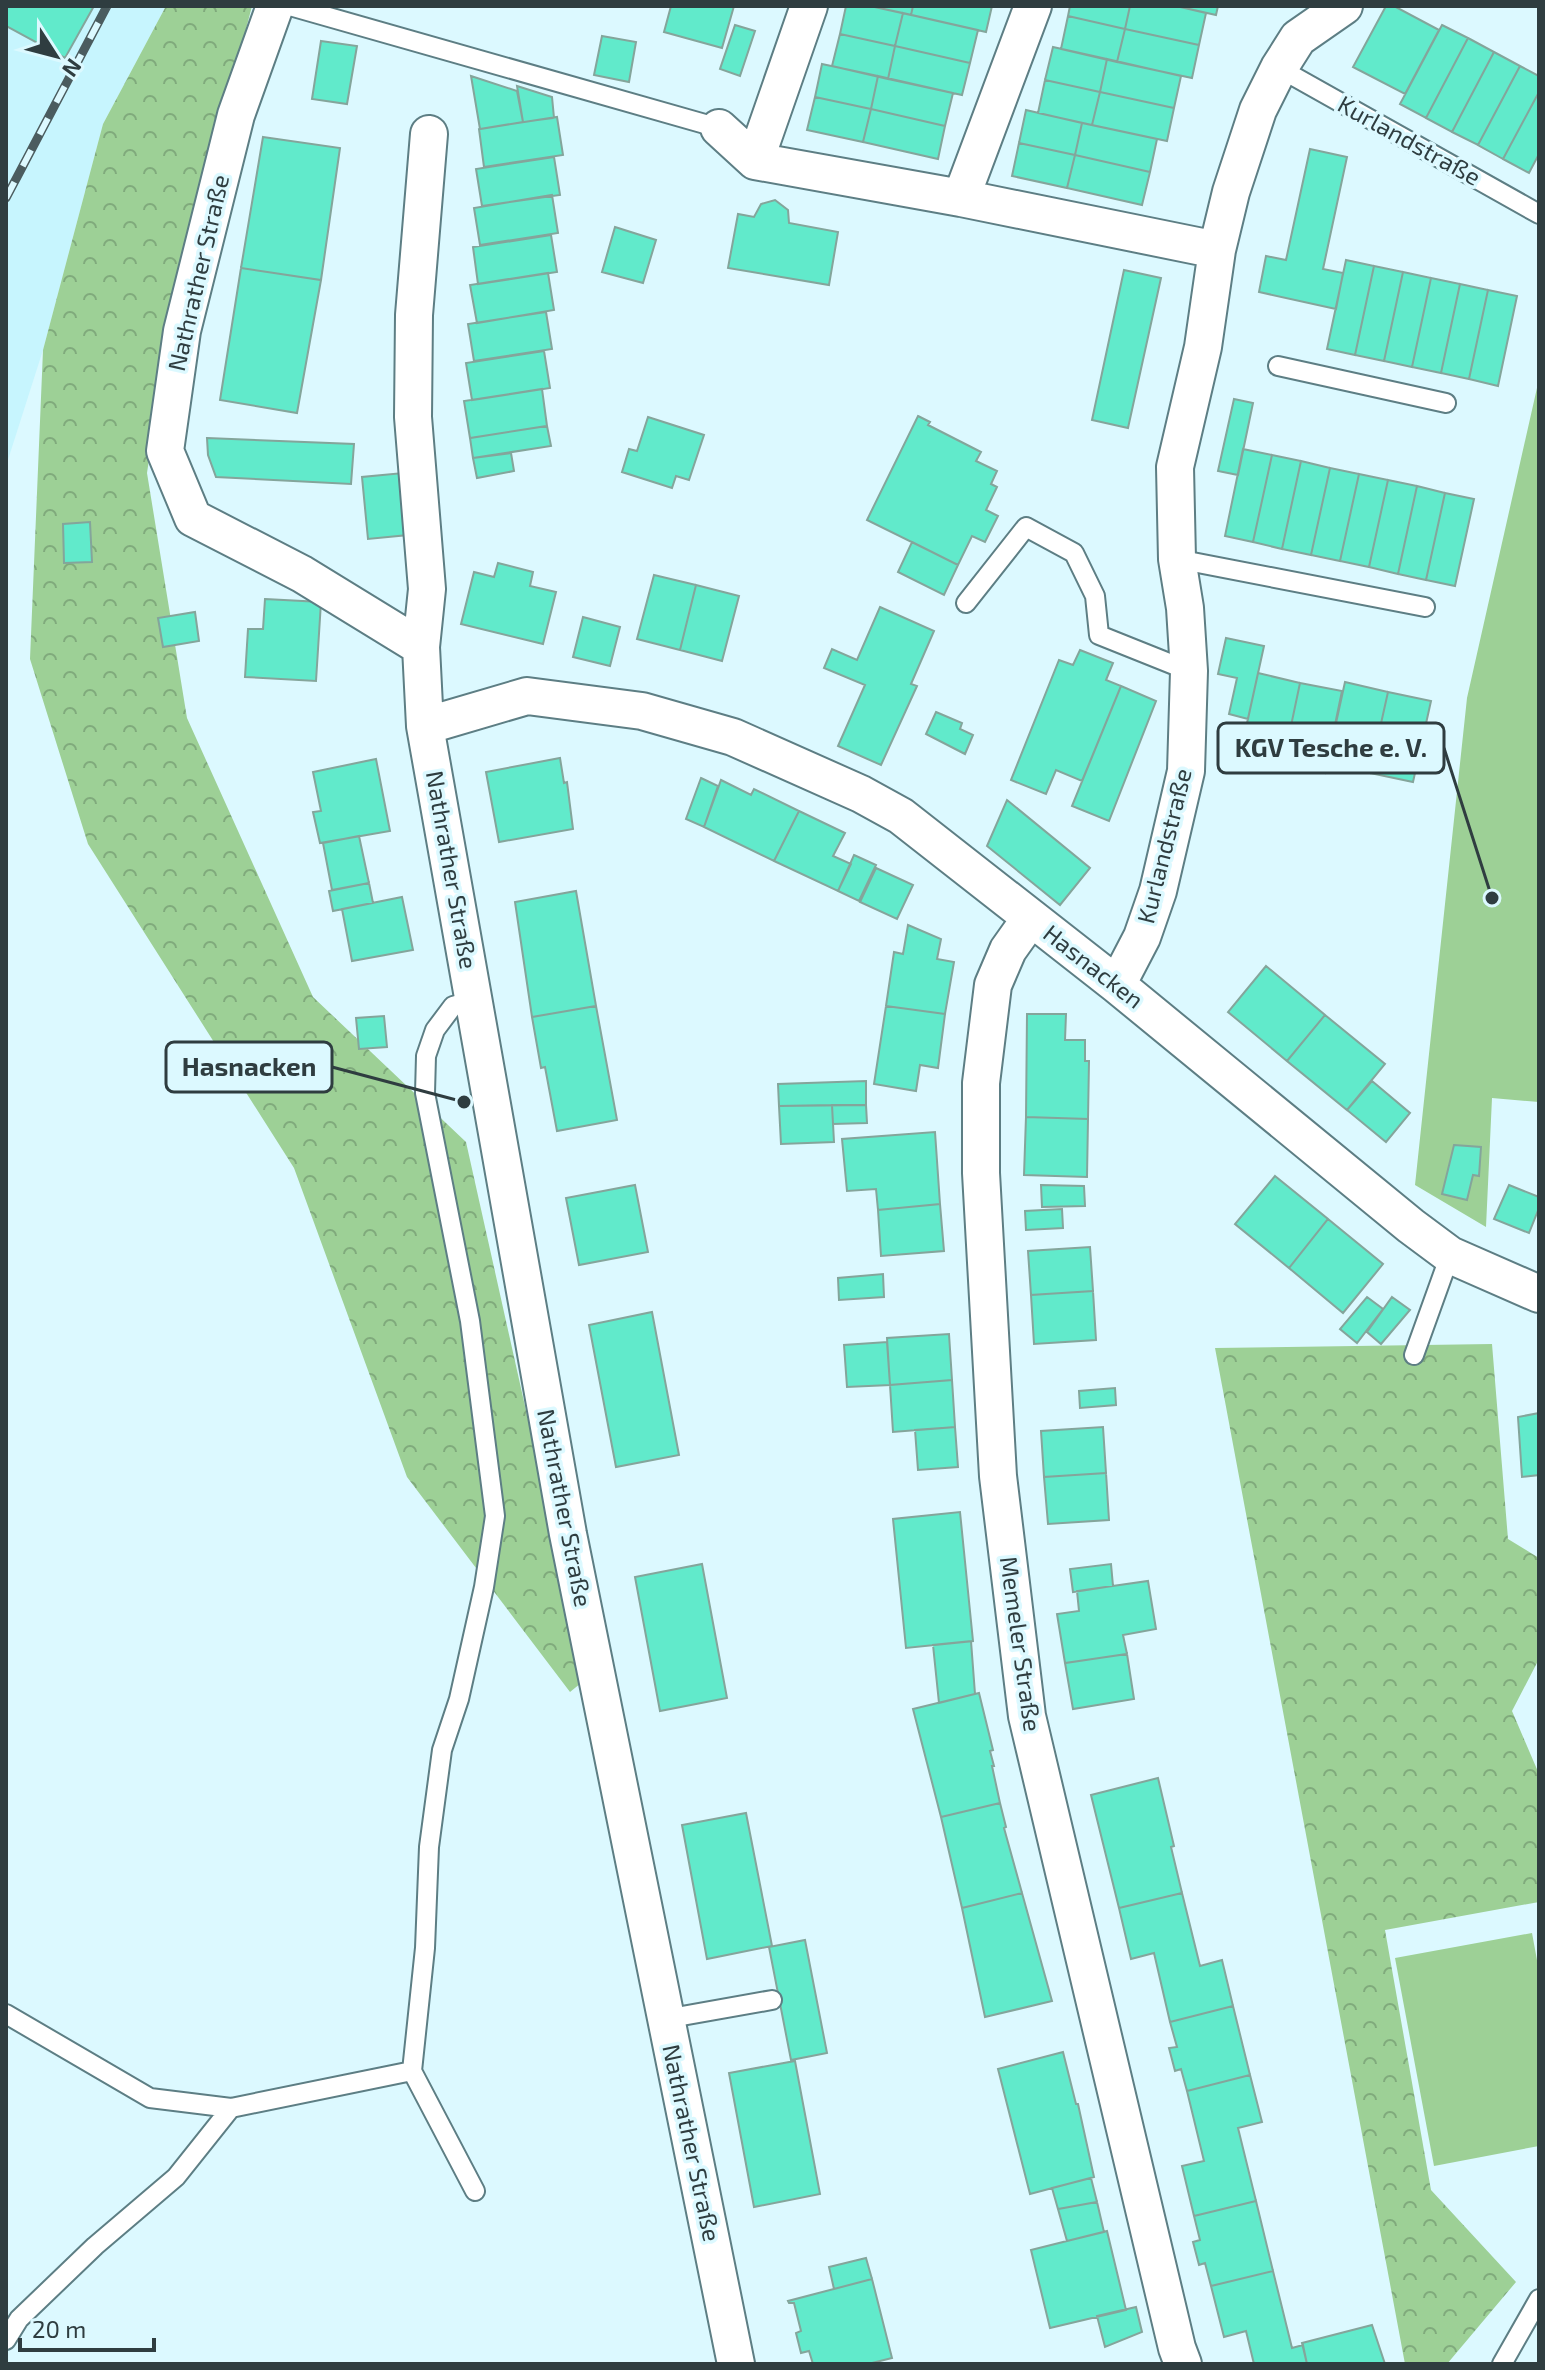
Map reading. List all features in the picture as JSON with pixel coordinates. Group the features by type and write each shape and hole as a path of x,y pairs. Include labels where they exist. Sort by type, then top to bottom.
{"street":[{"name":"Nathrather Straße","path":"275,6 236,115 185,316 165,451 193,518 302,574 421,647"},
{"path":"755,161 809,6"},
{"path":"961,198 1033,6"},
{"name":"Kurlandstraße","path":"1117,985 1142,937 1158,891 1186,771 1189,671 1185,608 1177,559 1175,467 1203,347 1217,250 1240,160 1258,110 1279,68 1298,38 1344,6"},
{"path":"719,128 755,161 961,198 1217,250"},
{"name":"Nathrather Straße","path":"429,134 414,315 413,388 427,589 421,647 425,726 568,1534 736,2364"},
{"name":"Hasnacken","path":"425,726 527,696 642,711 733,737 861,794 901,816 1117,985 1450,1255 1539,1294"},
{"name":"Memeler Straße","path":"1030,919 1008,950 993,985 981,1083 981,1173 998,1476 1027,1716 1183,2364"}],"lane":[{"path":"290,6 719,128"},
{"name":"Kurlandstraße","path":"1279,68 1539,214"},
{"path":"1278,366 1446,403"},
{"path":"966,603 1026,527 1074,553 1095,596 1099,635 1189,671"},
{"path":"1177,559 1425,607"},
{"path":"474,1000 453,1006 435,1030 426,1056 425,1093 470,1321 495,1516 484,1587 459,1699 442,1750 429,1847 425,1948 412,2071 475,2191"},
{"path":"1414,1355 1450,1255"},
{"path":"665,2019 772,2000"},
{"path":"6,2014 150,2098 231,2108 412,2071"},
{"path":"6,2340 19,2319 95,2246 176,2177 231,2108"},
{"path":"1502,2364 1538,2301"}],"shaded area":[{"path":"6,6 166,6 103,124 43,350 6,466"}],"green space":[{"path":"166,6 252,6 169,326 147,473 187,718 313,997 466,1142 586,1679 570,1692 407,1477 294,1168 88,844 30,659 43,350 103,124"},
{"path":"1539,379 1539,1102 1492,1098 1486,1227 1415,1185 1467,698"},
{"path":"1492,1344 1508,1539 1539,1558 1539,1659 1512,1711 1539,1774 1539,1902 1385,1930 1431,2190 1516,2282 1447,2364 1405,2364 1215,1348"},
{"path":"1532,1933 1539,1971 1539,2146 1434,2166 1395,1958"}],"building":[{"path":"6,6 94,6 65,58 6,26"},
{"path":"671,6 734,6 722,48 664,32"},
{"path":"846,6 870,6 903,13 895,46 840,34"},
{"path":"870,6 913,6 911,15"},
{"path":"913,6 992,6 986,32 911,15"},
{"path":"1070,6 1130,6 1125,29 1068,16"},
{"path":"1130,6 1176,6 1206,13 1199,45 1125,29"},
{"path":"1176,6 1218,6 1216,15"},
{"path":"1386,6 1394,6 1439,30 1405,94 1353,67"},
{"path":"903,13 978,30 970,63 895,46"},
{"path":"1068,16 1125,29 1117,62 1061,49"},
{"path":"735,25 755,31 740,76 720,69"},
{"path":"1442,25 1468,38 1426,118 1400,104"},
{"path":"1125,29 1199,45 1192,78 1117,62"},
{"path":"840,34 895,46 888,79 832,66"},
{"path":"602,36 636,42 629,82 594,75"},
{"path":"1468,38 1494,52 1452,132 1426,118"},
{"path":"321,41 357,46 347,104 312,99"},
{"path":"895,46 970,63 962,95 888,79"},
{"path":"1053,47 1107,59 1100,92 1045,80"},
{"path":"1494,52 1520,66 1478,145 1452,132"},
{"path":"1107,59 1181,76 1174,108 1100,92"},
{"path":"822,64 878,76 871,109 815,97"},
{"path":"1520,66 1539,76 1539,92 1503,159 1478,145"},
{"path":"471,76 517,91 523,122 480,129"},
{"path":"878,76 953,93 945,126 871,109"},
{"path":"1045,80 1100,92 1092,125 1038,113"},
{"path":"517,86 552,97 554,118 523,122"},
{"path":"1100,92 1174,108 1167,141 1092,125"},
{"path":"1539,92 1539,154 1529,173 1503,159"},
{"path":"815,97 871,109 863,142 807,130"},
{"path":"871,109 945,126 938,159 863,142"},
{"path":"1026,110 1082,123 1075,155 1019,143"},
{"path":"557,117 563,155 484,167 479,129"},
{"path":"1082,123 1157,139 1150,172 1075,155"},
{"path":"263,137 340,148 321,280 241,268"},
{"path":"1019,143 1075,155 1067,188 1012,176"},
{"path":"1310,149 1347,157 1323,269 1343,273 1336,309 1259,292 1266,256 1286,260"},
{"path":"1075,155 1150,172 1142,205 1067,188"},
{"path":"554,157 560,195 482,206 476,169"},
{"path":"552,195 558,233 480,245 474,208"},
{"path":"775,200 788,210 789,223 838,232 829,285 728,268 738,214 754,217 761,204"},
{"path":"615,227 656,240 643,283 602,272"},
{"path":"551,235 557,272 478,284 473,247"},
{"path":"1346,260 1374,266 1355,355 1327,349"},
{"path":"1374,266 1403,272 1384,361 1355,355"},
{"path":"241,268 321,280 297,413 220,400"},
{"path":"1124,270 1161,278 1128,428 1092,420"},
{"path":"1403,272 1431,278 1412,367 1384,361"},
{"path":"548,273 554,310 477,323 470,285"},
{"path":"1431,278 1460,284 1441,373 1412,367"},
{"path":"1460,284 1488,290 1469,379 1441,373"},
{"path":"1488,290 1517,296 1498,386 1469,379"},
{"path":"546,312 552,349 474,361 468,324"},
{"path":"544,351 550,388 472,400 466,363"},
{"path":"542,389 547,426 470,438 464,401"},
{"path":"1234,399 1253,403 1238,475 1218,471"},
{"path":"918,416 930,422 928,425 981,452 976,461 997,471 991,484 997,487 986,510 998,516 985,542 972,536 958,565 867,520"},
{"path":"648,417 704,435 689,480 676,476 672,488 622,472 629,449 637,451"},
{"path":"547,426 551,446 473,458 470,438"},
{"path":"207,438 354,444 351,484 216,477 208,455"},
{"path":"1243,449 1272,455 1253,542 1225,536"},
{"path":"511,453 514,471 477,478 473,458"},
{"path":"1272,455 1301,461 1282,549 1253,542"},
{"path":"1301,461 1330,468 1311,555 1282,549"},
{"path":"1330,468 1359,474 1340,561 1311,555"},
{"path":"403,473 408,535 368,539 362,477"},
{"path":"1359,474 1388,480 1369,567 1340,561"},
{"path":"1388,480 1417,486 1398,574 1369,567"},
{"path":"1417,486 1445,493 1426,580 1398,574"},
{"path":"1445,493 1474,499 1455,586 1426,580"},
{"path":"90,522 92,562 64,563 63,524"},
{"path":"912,542 958,565 944,595 898,572"},
{"path":"498,563 533,572 530,586 556,592 543,644 461,624 474,572 494,577"},
{"path":"654,575 696,585 680,650 637,639"},
{"path":"696,585 739,596 722,661 680,650"},
{"path":"265,599 321,602 316,681 245,677 248,629 263,629"},
{"path":"880,607 934,631 911,684 917,686 881,765 838,746 865,685 824,668 832,649 857,660"},
{"path":"195,612 199,641 163,647 158,618"},
{"path":"583,617 620,627 610,666 573,657"},
{"path":"1226,638 1264,646 1248,719 1229,714 1237,678 1218,674"},
{"path":"1080,650 1113,663 1106,680 1121,686 1082,781 1056,770 1046,794 1011,780 1059,660 1073,665"},
{"path":"1258,673 1300,683 1283,764 1240,755"},
{"path":"1345,682 1388,692 1370,773 1327,764"},
{"path":"1300,683 1342,691 1325,773 1283,764"},
{"path":"1121,686 1156,701 1109,821 1072,806"},
{"path":"1388,692 1431,701 1413,782 1370,773"},
{"path":"936,712 962,723 960,729 973,735 965,754 926,734"},
{"path":"560,758 564,783 567,782 573,829 499,842 486,772"},
{"path":"376,759 390,831 320,843 313,812 321,811 313,772"},
{"path":"701,778 718,786 704,827 686,819"},
{"path":"721,780 751,795 754,789 799,811 774,861 704,827"},
{"path":"1007,800 1090,868 1060,905 987,846"},
{"path":"799,811 845,833 833,856 851,864 838,891 774,861"},
{"path":"359,836 369,883 332,890 323,843"},
{"path":"854,855 876,865 859,901 838,891"},
{"path":"876,868 913,885 897,919 860,902"},
{"path":"369,883 373,903 333,911 329,891"},
{"path":"576,891 596,1006 532,1017 515,902"},
{"path":"402,897 413,950 352,961 342,909"},
{"path":"908,925 941,939 937,959 954,962 945,1014 886,1006 894,952 903,954"},
{"path":"1266,966 1325,1015 1287,1061 1228,1012"},
{"path":"596,1006 617,1120 557,1131 532,1017"},
{"path":"886,1006 945,1014 938,1068 920,1065 916,1091 874,1084"},
{"path":"1027,1014 1066,1014 1065,1040 1085,1040 1085,1061 1089,1061 1088,1119 1026,1117"},
{"path":"1325,1015 1385,1064 1347,1110 1287,1061"},
{"path":"384,1016 387,1047 359,1049 356,1018"},
{"path":"866,1081 866,1105 779,1106 778,1084"},
{"path":"1372,1081 1410,1113 1386,1142 1347,1110"},
{"path":"832,1105 834,1142 781,1144 779,1106"},
{"path":"832,1105 866,1105 867,1123 833,1124"},
{"path":"1026,1117 1088,1119 1087,1177 1024,1175"},
{"path":"935,1132 940,1204 878,1210 876,1189 847,1191 842,1139"},
{"path":"1454,1145 1481,1147 1479,1176 1473,1175 1467,1200 1442,1194"},
{"path":"1275,1176 1328,1219 1289,1268 1235,1224"},
{"path":"635,1185 648,1252 579,1265 566,1198"},
{"path":"1041,1185 1084,1186 1085,1206 1042,1207"},
{"path":"1509,1185 1539,1197 1539,1208 1529,1233 1494,1219"},
{"path":"940,1204 944,1251 881,1256 878,1210"},
{"path":"1062,1209 1063,1228 1026,1230 1025,1211"},
{"path":"1328,1219 1383,1264 1343,1313 1289,1268"},
{"path":"1090,1247 1093,1291 1031,1295 1028,1251"},
{"path":"883,1274 884,1297 839,1300 838,1278"},
{"path":"1093,1291 1096,1340 1034,1344 1031,1295"},
{"path":"1367,1297 1383,1309 1357,1343 1340,1329"},
{"path":"1392,1297 1410,1310 1381,1344 1367,1332"},
{"path":"652,1312 679,1455 616,1467 589,1325"},
{"path":"949,1334 952,1380 890,1385 887,1338"},
{"path":"887,1342 890,1385 847,1387 844,1345"},
{"path":"952,1380 955,1427 893,1432 890,1385"},
{"path":"1115,1388 1116,1405 1080,1408 1079,1391"},
{"path":"1539,1413 1539,1475 1522,1477 1518,1417"},
{"path":"955,1427 958,1467 918,1470 915,1430"},
{"path":"1103,1427 1106,1473 1044,1477 1041,1431"},
{"path":"1106,1473 1109,1520 1048,1524 1044,1477"},
{"path":"960,1512 973,1641 906,1648 893,1519"},
{"path":"702,1564 727,1698 660,1711 635,1577"},
{"path":"1111,1564 1113,1586 1073,1592 1070,1569"},
{"path":"1148,1581 1156,1629 1123,1635 1127,1654 1065,1663 1057,1614 1079,1611 1077,1591"},
{"path":"971,1641 975,1694 939,1703 933,1645"},
{"path":"1127,1654 1134,1699 1073,1709 1065,1663"},
{"path":"979,1693 993,1750 990,1751 1000,1803 941,1817 913,1709"},
{"path":"1158,1778 1182,1893 1119,1908 1091,1795"},
{"path":"1000,1803 1022,1893 962,1908 941,1817"},
{"path":"746,1813 772,1946 707,1959 682,1825"},
{"path":"1022,1893 1052,2001 985,2017 962,1908"},
{"path":"1182,1893 1200,1966 1222,1960 1233,2006 1170,2022 1154,1953 1131,1959 1119,1908"},
{"path":"805,1940 827,2053 791,2060 769,1947"},
{"path":"1233,2006 1250,2075 1187,2091 1181,2069 1175,2071 1169,2048 1177,2047 1170,2022"},
{"path":"1063,2052 1094,2177 1030,2194 998,2069"},
{"path":"795,2061 820,2194 754,2207 729,2073"},
{"path":"1250,2075 1262,2122 1238,2128 1256,2201 1194,2216 1182,2166 1204,2161 1187,2091"},
{"path":"1091,2178 1097,2202 1058,2209 1052,2188"},
{"path":"1256,2201 1273,2271 1211,2286 1205,2263 1199,2265 1193,2242 1200,2240 1194,2216"},
{"path":"1097,2202 1104,2232 1067,2241 1058,2209"},
{"path":"1107,2231 1126,2310 1050,2328 1031,2250"},
{"path":"866,2258 872,2279 834,2289 829,2267"},
{"path":"1273,2271 1292,2348 1303,2345 1307,2364 1254,2364 1246,2331 1224,2337 1211,2286"},
{"path":"872,2279 892,2358 868,2364 813,2364 809,2351 801,2353 796,2333 801,2331 794,2303 788,2301"},
{"path":"1136,2307 1142,2332 1105,2347 1097,2316"},
{"path":"1372,2325 1385,2364 1307,2364 1302,2343"}],"railway":[{"path":"6,198 107,6"}],"place":[{"name":"KGV Tesche e. V.","path":"1492,898"},
{"name":"Hasnacken","path":"464,1102"}]}
